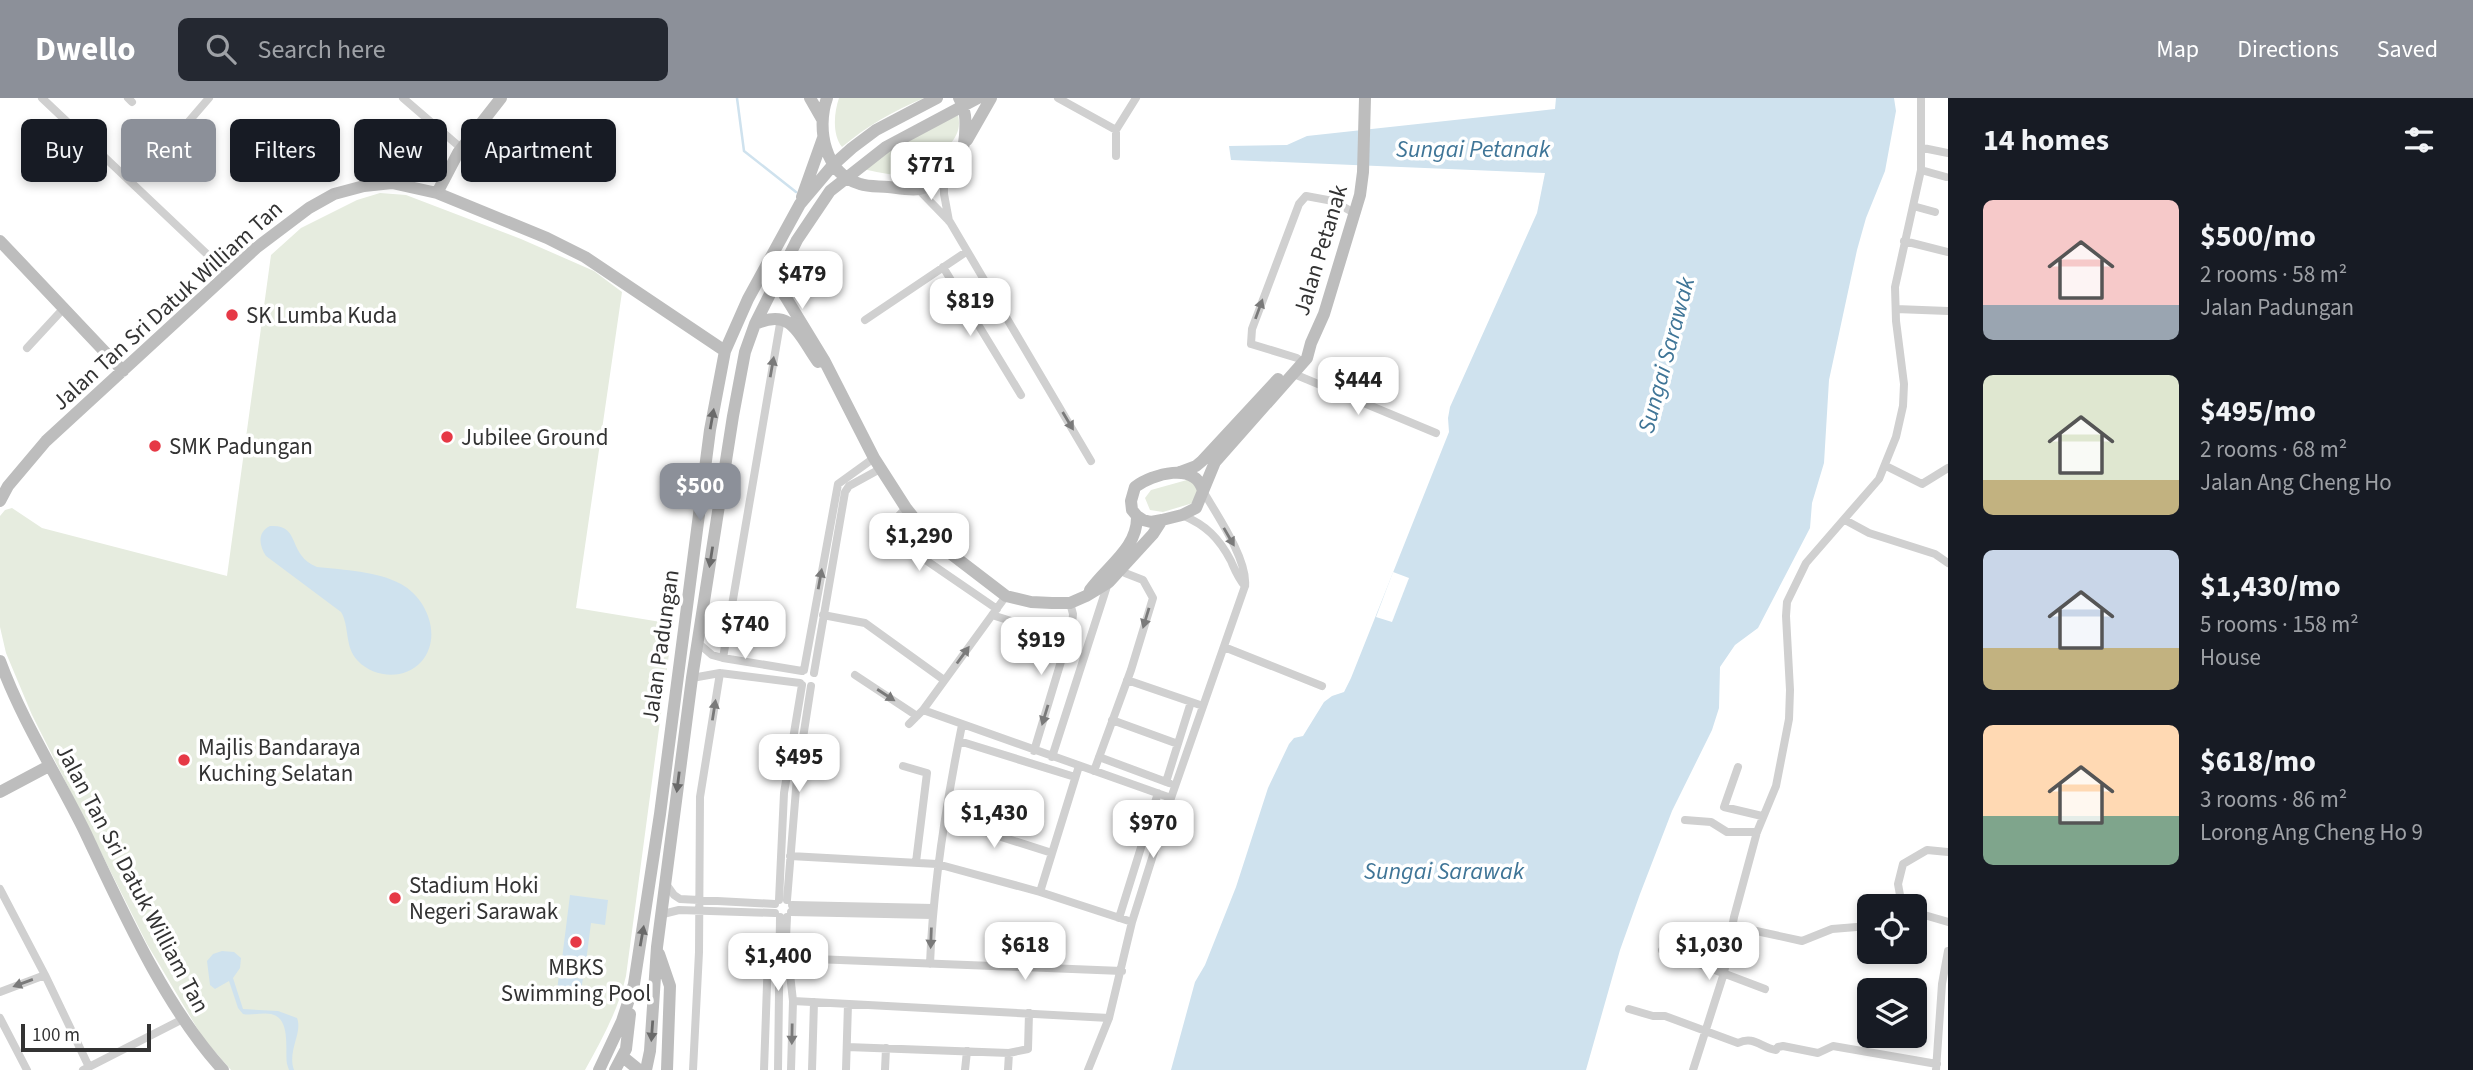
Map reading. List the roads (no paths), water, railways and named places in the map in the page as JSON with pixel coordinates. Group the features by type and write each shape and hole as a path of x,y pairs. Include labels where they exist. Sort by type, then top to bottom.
{"street":[{"path":"42,98 228,274"},
{"path":"191,119 209,98"},
{"path":"403,98 461,148 437,193"},
{"path":"810,98 822,118"},
{"path":"827,98 822,118 823,138 833,165 847,179 861,185 919,190 944,179 957,162 991,98"},
{"name":"Jalan Padungan","path":"599,1070 622,1021 634,984 660,814 710,430 725,351 748,299 800,204 833,165 876,130 937,98"},
{"name":"Jalan Padungan","path":"646,1070 650,1051 657,947 692,678 733,416 746,352 755,324 797,240 830,191 886,147 961,102 978,98"},
{"path":"1058,98 1116,130"},
{"path":"1116,156 1116,130 1136,98"},
{"name":"Jalan Petanak","path":"1203,491 1219,456 1307,358 1356,214 1363,172 1365,98"},
{"path":"1693,1070 1724,973 1734,916 1757,832 1776,786 1789,719 1787,603 1806,563 1870,492 1886,466 1896,437 1903,395 1895,286 1922,170 1922,98"},
{"path":"482,119 497,99"},
{"path":"961,102 965,144"},
{"path":"800,204 823,138"},
{"path":"1923,148 1948,153"},
{"path":"1922,170 1946,177"},
{"path":"944,179 950,222 1091,461"},
{"name":"Jalan Tan Sri Datuk William Tan","path":"0,501 8,486 46,441 228,274 309,208 334,194 364,186 392,183 437,193 547,238 585,257 725,351"},
{"path":"919,190 950,222"},
{"path":"1297,358 1251,344 1252,329 1299,204 1306,197 1333,201 1356,214"},
{"path":"1913,206 1935,212"},
{"path":"0,241 123,370"},
{"path":"1904,241 1948,252"},
{"path":"865,320 966,252"},
{"path":"943,267 1021,395"},
{"path":"779,278 785,296 814,341 901,512 1006,596 1031,602 1070,603 1086,596 1108,582 1153,534 1162,520"},
{"path":"27,348 64,308"},
{"path":"1896,309 1948,311"},
{"path":"755,324 768,318 781,318 795,327 835,385"},
{"path":"723,658 781,318"},
{"name":"Jalan Petanak","path":"1180,472 1202,461 1311,343"},
{"path":"1294,374 1436,433"},
{"path":"692,678 720,673 804,685 816,679 814,673 845,492 877,464"},
{"path":"783,908 804,685 799,676 803,671 838,484 877,464"},
{"path":"1886,466 1922,484 1948,468"},
{"path":"1088,1070 1109,1018 1132,922 1246,575 1241,558 1199,480 1180,472 1149,479 1135,487 1132,501 1132,510 1137,516 1151,522 1182,515 1199,504 1203,491"},
{"path":"901,512 892,528 895,539 995,612 1068,639"},
{"path":"1182,515 1202,524 1217,537 1244,586"},
{"path":"1086,596 1130,544 1136,534 1137,516"},
{"path":"1845,520 1869,533 1935,554 1948,563"},
{"path":"1094,771 1153,598 1143,580 1120,569"},
{"path":"1052,757 1108,582"},
{"path":"909,724 920,713 1006,596"},
{"path":"1034,751 1068,639 1073,614 1070,603"},
{"path":"823,615 865,623 944,680"},
{"path":"698,643 712,655 723,658 814,673"},
{"path":"1224,647 1322,686"},
{"name":"Jalan Tan Sri Datuk William Tan","path":"0,663 49,766 183,1020 223,1070"},
{"path":"693,1070 699,952 700,797 720,673"},
{"path":"855,675 920,713 962,725 1171,798"},
{"path":"1127,680 1203,706"},
{"path":"778,1070 784,957 784,793 804,685"},
{"path":"1166,782 1191,702"},
{"path":"1112,720 1178,744"},
{"path":"930,964 937,864 962,725"},
{"path":"959,741 1075,777"},
{"path":"1099,757 1175,785"},
{"path":"0,792 49,766"},
{"path":"903,766 927,773 916,862"},
{"path":"1040,892 1079,766"},
{"path":"1738,767 1724,807 1762,816"},
{"path":"1119,918 1158,793"},
{"path":"945,819 1052,853"},
{"path":"1685,820 1711,822 1727,832 1757,832"},
{"path":"1900,894 1898,884 1903,864 1927,850 1948,852"},
{"path":"790,856 937,864 1040,892 1132,922"},
{"path":"665,883 680,899 783,908"},
{"path":"0,889 45,975 86,1068 183,1020"},
{"path":"663,914 674,910 783,908 932,911"},
{"path":"1927,916 1948,922"},
{"path":"1727,951 1736,951 1747,929 1802,941 1832,929 1857,927"},
{"path":"657,947 670,986 667,1070"},
{"path":"1662,950 1765,989"},
{"path":"1629,1009 1653,1016 1665,1016 1738,1043 1745,1039 1753,1040 1771,1050 1783,1046 1818,1053 1833,1046 1937,1067 1944,1042 1942,984 1948,951"},
{"path":"764,1070 768,956 1122,971"},
{"path":"784,957 793,1001 792,1070"},
{"path":"0,992 45,975"},
{"path":"615,1070 623,1058 634,984"},
{"path":"793,1001 1109,1018"},
{"path":"812,1070 814,1002"},
{"path":"846,1070 848,1004"},
{"path":"847,1047 1009,1053 1028,1049 1029,1013"},
{"path":"0,1018 27,1070"},
{"path":"885,1070 886,1048"},
{"path":"965,1070 967,1051"},
{"path":"1008,1070 1009,1053"},
{"path":"623,1058 639,1070"}],"water":[{"name":"Sungai Sarawak","path":"1556,98 1894,98 1896,111 1885,171 1866,218 1857,250 1829,380 1824,463 1812,503 1810,528 1758,628 1735,645 1720,667 1719,708 1712,730 1672,811 1640,894 1620,950 1586,1070 1171,1070 1195,982 1205,965 1236,887 1268,788 1289,744 1294,738 1303,736 1324,702 1344,692 1351,678 1449,432 1450,407 1537,213 1545,173 1231,160 1229,146 1287,145 1307,136 1555,109"},
{"path":"270,526 286,530 301,555 317,567 382,576 410,590 425,608 431,630 428,652 421,662 407,672 390,675 372,671 358,661 351,650 341,612 266,556 260,540 263,532"},
{"name":"MBKS Swimming Pool","path":"570,895 608,900 605,925 591,923 586,962 562,959"},
{"path":"222,951 234,952 241,958 240,968 233,978 243,1009 278,1011 297,1018 298,1030 292,1056 294,1070 289,1070 287,1064 282,1021 271,1014 243,1014 238,1008 229,981 215,989 210,985 207,961 213,954"},
{"path":"559,975 583,979 580,994 557,990"}],"waterway":[{"path":"737,98 744,151 796,192"}],"place":[{"name":"SK Lumba Kuda","path":"232,315"},
{"name":"Jubilee Ground","path":"447,437"},
{"name":"SMK Padungan","path":"155,446"},
{"name":"Majlis Bandaraya Kuching Selatan","path":"184,760"},
{"name":"Stadium Hoki Negeri Sarawak","path":"395,898"},
{"name":"MBKS Swimming Pool","path":"576,942"}],"water label":[{"name":"Sungai Petanak","path":"1473,149"}]}
